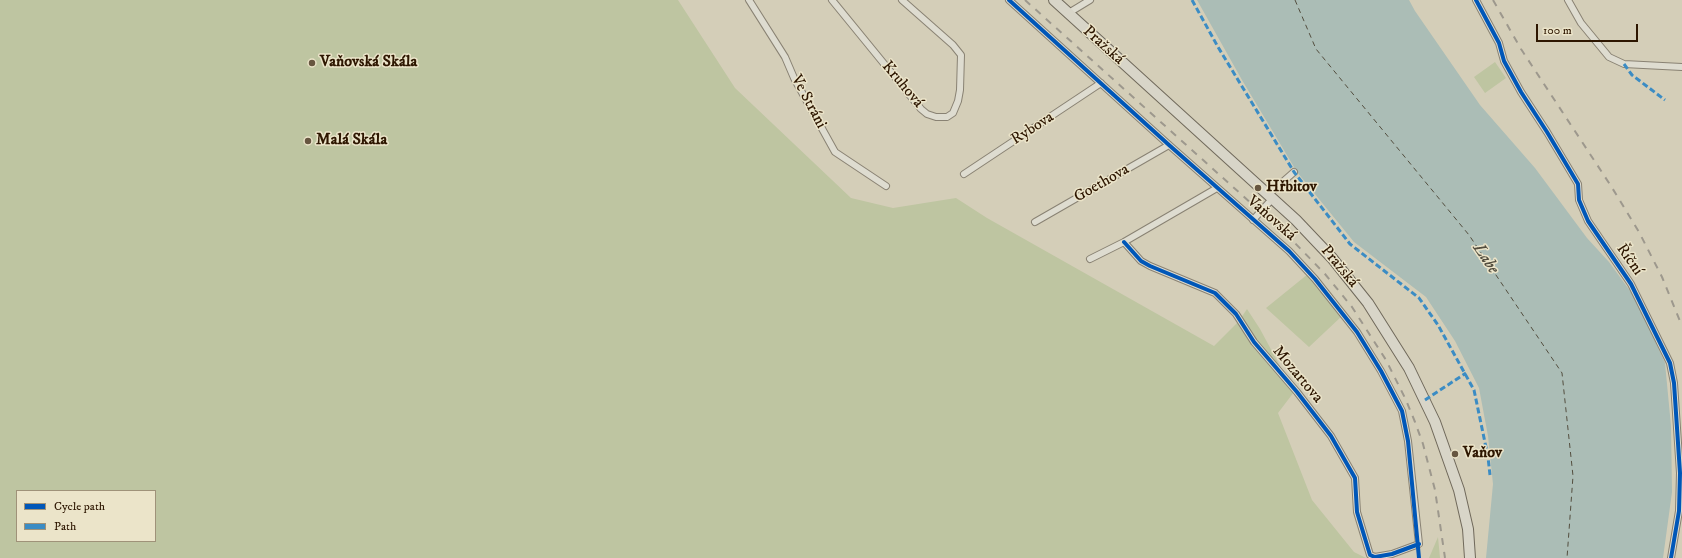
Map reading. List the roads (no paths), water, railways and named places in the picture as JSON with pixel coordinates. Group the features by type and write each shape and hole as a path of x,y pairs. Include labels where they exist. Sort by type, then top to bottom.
{"main road":[{"name":"Pražská","path":"1054,0 1067,14 1271,196 1319,243 1368,303 1401,355 1435,422 1459,490 1468,529 1470,558"}],"street":[{"name":"Ve Stráni","path":"749,0 785,57 794,78 835,152 886,186"},
{"name":"Kruhová","path":"832,0 921,109 927,114 942,119 947,118 953,113 958,101 960,90 961,56 953,45 902,0"},
{"name":"Vaňovská","path":"1009,0 1169,146 1289,251 1315,278 1357,332 1392,390 1402,411 1408,441 1419,544"},
{"path":"1067,14 1090,0"},
{"name":"Říční","path":"1476,0 1499,43 1504,61 1521,92 1578,184 1579,200 1588,221 1631,284 1670,363 1674,383 1680,473 1679,511 1671,558"},
{"path":"1568,0 1581,23 1609,56 1624,64 1682,68"},
{"name":"Rybova","path":"964,174 1101,83"},
{"name":"Goethova","path":"1035,222 1169,146"},
{"path":"1253,220 1271,196 1294,172"},
{"path":"1090,259 1124,242 1217,188"},
{"name":"Mozartova","path":"1124,242 1141,261 1214,293 1236,314 1254,342 1297,392 1331,436 1355,478 1357,512 1370,555 1375,557 1392,554 1419,544"}],"water":[{"name":"Labe","path":"1197,0 1409,0 1480,105 1535,168 1587,238 1609,262 1636,299 1665,363 1671,426 1672,492 1663,558 1486,558 1493,484 1488,436 1479,388 1455,341 1426,297 1354,242 1297,172 1242,80"}],"railway":[{"path":"1025,0 1292,240 1325,274 1352,307 1386,360 1415,422 1423,444 1435,490 1445,558"},
{"path":"1493,0 1521,49 1611,186 1639,232 1662,277 1682,326"}],"place":[{"name":"Vaňovská Skála","path":"312,63"},
{"name":"Malá Skála","path":"308,141"},
{"name":"Hřbitov","path":"1258,188"},
{"name":"Vaňov","path":"1455,454"}]}
